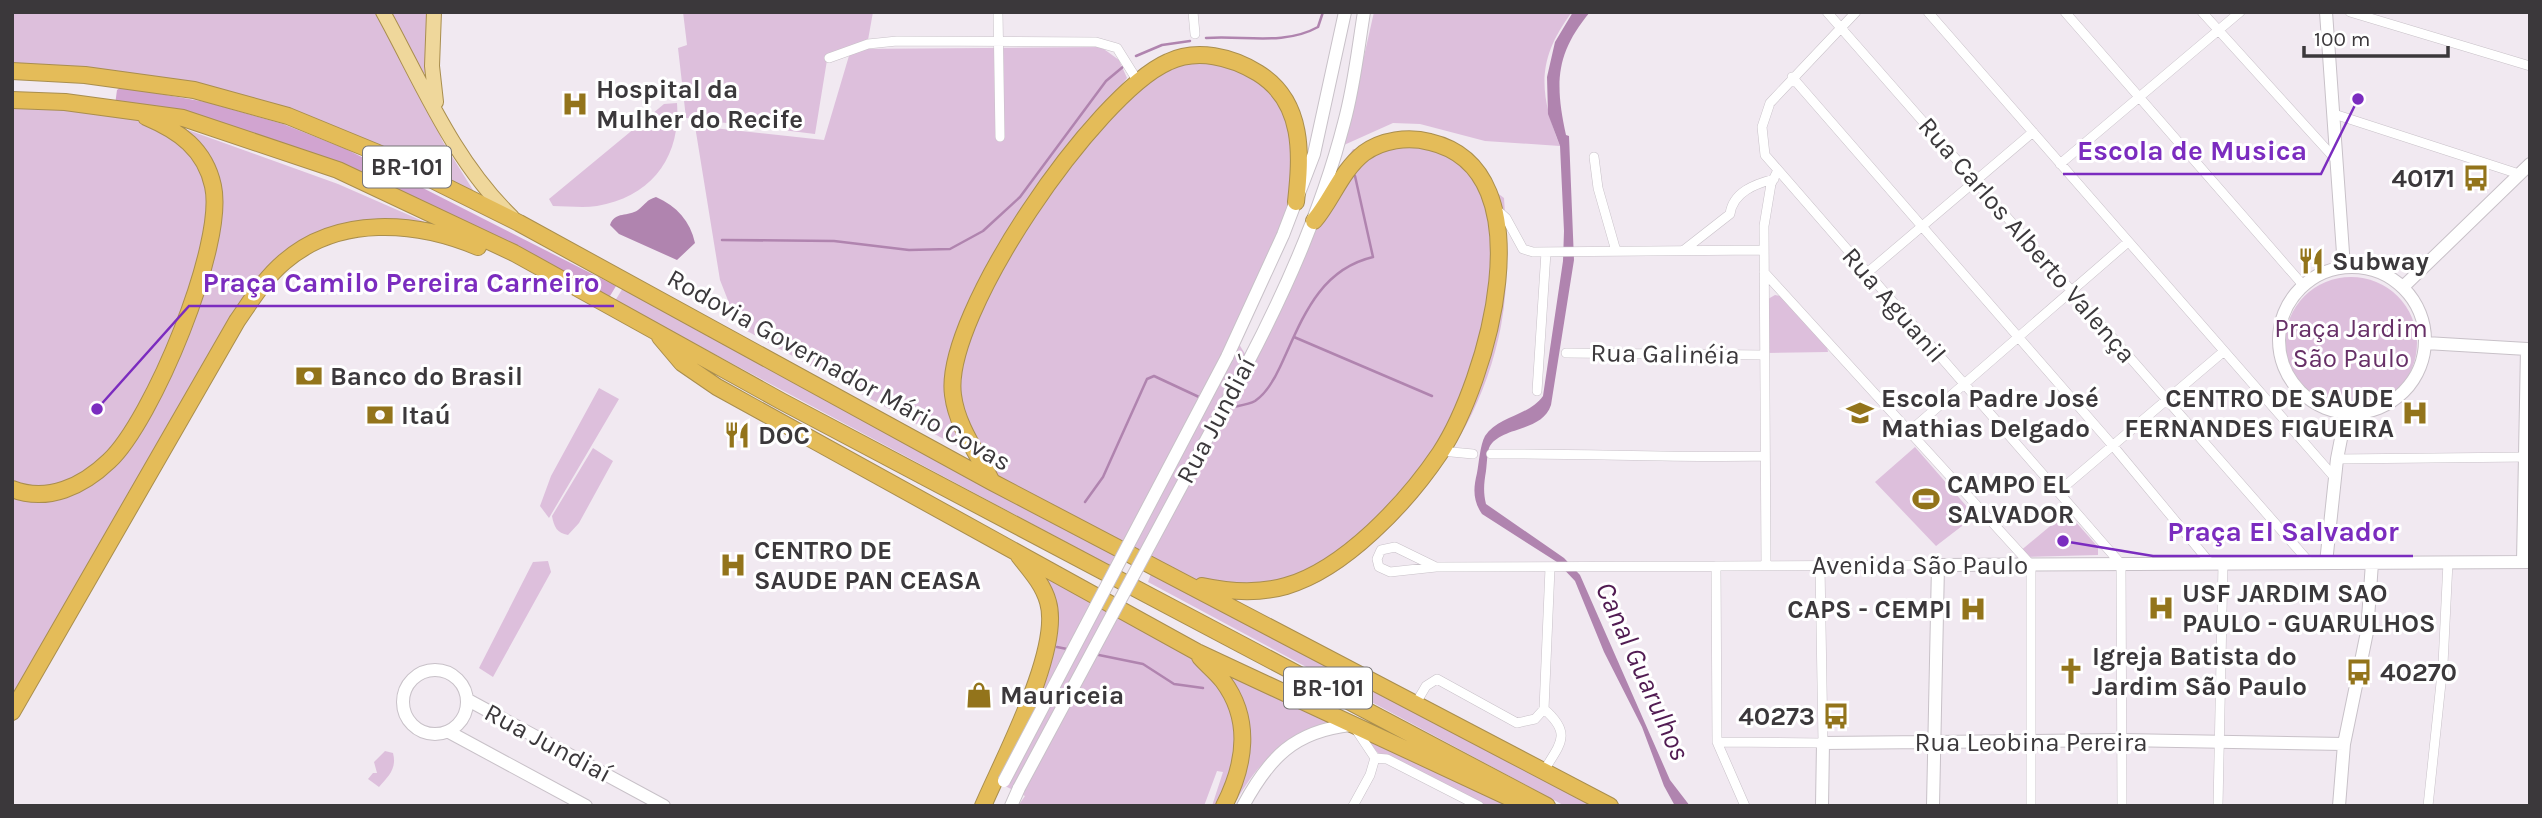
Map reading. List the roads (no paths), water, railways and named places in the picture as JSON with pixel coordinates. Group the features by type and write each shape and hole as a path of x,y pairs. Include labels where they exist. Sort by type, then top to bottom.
{"highway":[{"path":"992,482 961,424 956,407 953,374 957,352 974,309 1025,219 1077,147 1138,80 1171,60 1196,55 1226,58 1262,76 1289,106 1299,137 1296,202"},
{"name":"Rodovia Governador Mário Covas","path":"12,71 134,80 194,90 250,104 336,134 519,223 992,482 1610,806"},
{"name":"Rodovia Governador Mário Covas","path":"12,100 124,109 206,124 314,160 562,278 781,401 1547,806"},
{"path":"12,489 41,495 74,487 109,462 119,450 172,353 204,264 214,219 215,198 203,158 174,130 124,109"},
{"path":"1183,582 1250,592 1284,586 1303,579 1339,558 1408,494 1441,451 1475,381 1487,340 1496,263 1494,207 1480,174 1460,154 1426,141 1404,139 1372,148 1358,158 1314,221"},
{"path":"12,712 237,321 265,281 283,262 303,247 338,234 382,227 410,227 463,241 562,278"},
{"path":"651,328 682,362 717,387 1197,652 1528,806"},
{"path":"983,806 1049,643 1048,602 1037,580 1013,549"},
{"path":"1197,652 1222,679 1240,714 1242,756 1238,774 1224,806"}],"main road":[{"path":"383,12 456,149 482,187 519,223"},
{"path":"434,12 432,66 437,110"},
{"name":"Rua Jundiaí","path":"991,806 1227,357 1296,202 1321,130 1345,12"},
{"name":"Rua Jundiaí","path":"1011,806 1292,274 1314,221 1345,121 1364,12"},
{"path":"2326,12 2344,267"},
{"path":"2403,287 2530,164"},
{"path":"2344,267 2367,268 2389,276 2403,287 2417,306 2426,342 2421,363 2412,382 2396,398 2377,409 2346,413 2309,400 2297,388 2284,366 2279,346 2281,324 2290,299 2303,285 2322,273 2344,267"},
{"path":"2426,342 2529,346 2526,562"},
{"path":"2326,563 2334,478 2346,413"},
{"name":"Avenida São Paulo","path":"1938,565 2526,562"},
{"path":"2339,806 2344,744 2367,632 2372,563"},
{"path":"1933,806 1938,565"},
{"path":"441,670 461,682 468,700 463,719 449,732 432,735 414,727 403,710 406,688 422,673 441,670"},
{"name":"Rua Jundiaí","path":"468,700 664,806"},
{"path":"1243,806 1282,751 1309,734 1352,726"},
{"name":"Rua Jundiaí","path":"449,732 586,806"},
{"name":"Rua Leobina Pereira","path":"1823,743 2122,740 2344,744"},
{"path":"1822,806 1823,743"}],"street":[{"path":"998,12 1000,136"},
{"path":"1194,12 1195,34"},
{"name":"Rua Carlos Alberto Valença","path":"1827,12 2309,563"},
{"name":"Rua Aguanil","path":"1856,12 1770,103 1762,128 1765,155 1775,175 1867,273 2121,564"},
{"path":"1928,12 2334,478"},
{"path":"2065,12 2303,285"},
{"path":"2202,12 2337,161"},
{"path":"2060,164 2240,12"},
{"path":"2350,12 2530,66"},
{"path":"829,58 868,44 897,41 1096,42 1111,45 1123,55 1138,80"},
{"path":"1792,77 2217,564 2218,806"},
{"path":"2334,114 2519,174"},
{"path":"1867,273 1920,225 2033,132"},
{"path":"1594,158 1598,188 1616,251"},
{"path":"1684,250 1730,214 1731,204 1748,187 1775,175"},
{"path":"1766,566 1764,226 1775,175"},
{"path":"1494,207 1506,218 1523,249 1546,252 1764,250"},
{"path":"1910,431 2128,242"},
{"path":"1537,391 1546,252"},
{"path":"1764,272 2031,565 2031,806"},
{"path":"2058,492 2223,352"},
{"name":"Rua Galinéia","path":"1566,353 1764,355"},
{"path":"1441,451 1473,454"},
{"path":"1491,454 1616,454 1660,458 1764,456"},
{"path":"2337,459 2526,457"},
{"name":"Avenida São Paulo","path":"1436,567 1395,547 1381,550 1377,559 1379,567 1390,572 1436,567 1938,565"},
{"path":"2428,806 2443,664 2448,562"},
{"path":"2121,564 2122,806"},
{"path":"1716,566 1717,742 1745,806"},
{"path":"1820,566 1823,743"},
{"path":"1416,703 1426,686 1437,679 1517,723 1535,719 1544,709 1550,568"},
{"path":"1543,772 1557,749 1562,732 1560,725 1544,709"},
{"path":"1352,726 1374,758 1387,760 1479,806"},
{"name":"Rua Leobina Pereira","path":"1717,742 1823,743"},
{"path":"1353,806 1370,775 1374,758"}],"waterway":[{"path":"1206,38 1277,38 1305,33 1318,27 1323,12"},
{"path":"1136,56 1162,45 1190,41"},
{"path":"722,240 834,241 909,250 950,249 983,231 1020,197 1106,81 1124,66"},
{"path":"1229,408 1252,402 1267,390 1305,315 1325,285 1338,273 1373,257 1355,176"},
{"path":"1294,337 1432,396"},
{"path":"1085,502 1103,477 1147,379 1154,376 1199,397"},
{"path":"1057,647 1067,649"},
{"path":"1094,654 1143,664 1174,684 1203,688"}],"place":[{"name":"Escola de Musica","path":"2358,99"},
{"name":"Hospital da Mulher do Recife","path":"575,104"},
{"name":"40171","path":"2476,178"},
{"name":"Subway","path":"2311,261"},
{"name":"Banco do Brasil","path":"309,376"},
{"name":"Praça Camilo Pereira Carneiro","path":"97,409"},
{"name":"Escola Padre José Mathias Delgado","path":"1860,413"},
{"name":"CENTRO DE SAUDE FERNANDES FIGUEIRA","path":"2415,413"},
{"name":"Itaú","path":"380,415"},
{"name":"DOC","path":"737,435"},
{"name":"CAMPO EL SALVADOR","path":"1926,499"},
{"name":"Praça El Salvador","path":"2063,541"},
{"name":"CENTRO DE SAUDE PAN CEASA","path":"733,565"},
{"name":"USF JARDIM SAO PAULO - GUARULHOS","path":"2161,608"},
{"name":"CAPS - CEMPI","path":"1973,609"},
{"name":"Igreja Batista do Jardim São Paulo","path":"2071,671"},
{"name":"40270","path":"2359,672"},
{"name":"Mauriceia","path":"979,695"},
{"name":"40273","path":"1836,716"}],"park label":[{"name":"Praça Jardim São Paulo","path":"2351,343"}],"water label":[{"name":"Canal Guarulhos","path":"1643,671"}]}
